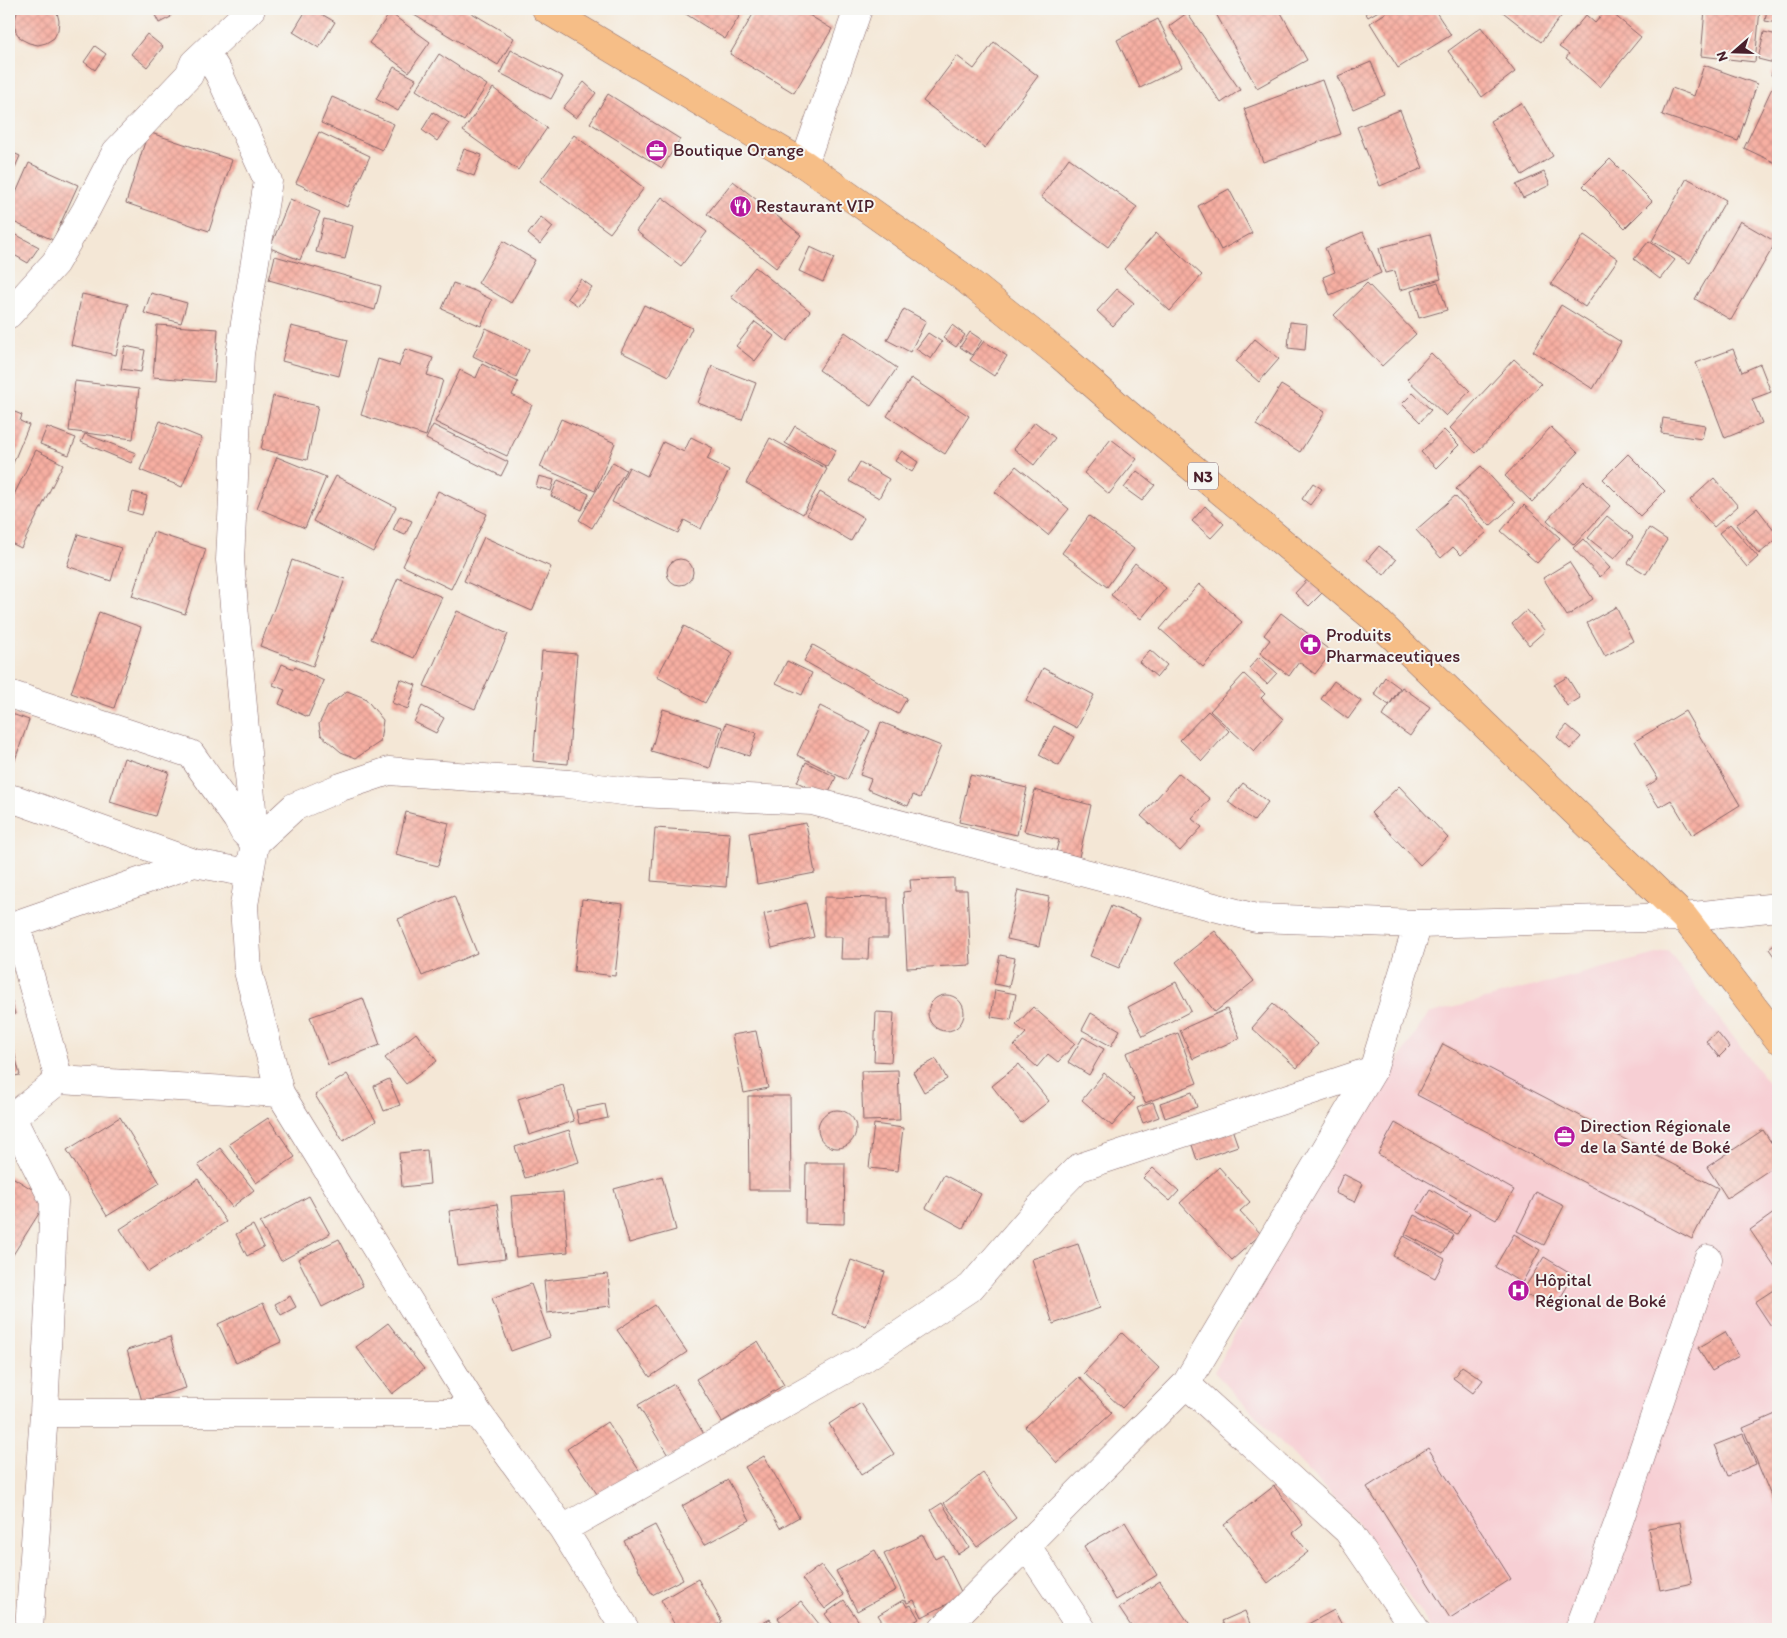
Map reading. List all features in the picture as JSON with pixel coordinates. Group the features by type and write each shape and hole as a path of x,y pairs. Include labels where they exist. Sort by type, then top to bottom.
{"highway":[{"name":"N3","path":"546,9 804,164 966,280 1061,356 1130,416 1374,618 1684,917 1778,1039"}],"street":[{"path":"9,314 55,263 86,210 116,152 188,75 194,63 251,9"},
{"path":"804,164 858,9"},
{"path":"206,53 219,74 268,182 240,354 230,560 255,843 244,905 248,971 280,1093 478,1413 563,1529 625,1629"},
{"path":"9,694 192,754 244,832 255,843"},
{"path":"255,843 294,807 341,787 389,771 569,784 637,793 812,801 1256,918 1418,924 1684,917 1778,907"},
{"path":"9,798 194,863 249,872"},
{"path":"59,1080 12,926 194,863"},
{"path":"943,1629 1186,1384 1373,1070 1418,924"},
{"path":"563,1529 860,1361 971,1287 1039,1208 1078,1168 1373,1070"},
{"path":"29,1629 44,1413 54,1201 10,1119 59,1080 280,1093"},
{"path":"1579,1629 1625,1502 1708,1259"},
{"path":"1186,1384 1348,1531 1414,1629"},
{"path":"44,1413 478,1413"},
{"path":"1026,1545 1082,1629"}],"shaded area":[{"name":"Hôpital Régional de Boké","path":"1668,951 1778,1096 1778,1629 1432,1629 1357,1522 1214,1372 1304,1207 1428,1014"}],"building":[{"path":"18,9 55,9 59,21 58,30 54,38 38,45 21,39 16,32 14,23"},
{"path":"152,9 167,9 171,17 159,23"},
{"path":"307,9 313,9 335,22 319,48 293,32"},
{"path":"404,9 465,9 514,38 498,65"},
{"path":"678,9 744,9 725,39"},
{"path":"756,9 799,9 832,29 794,93 730,54"},
{"path":"1220,9 1279,9 1307,60 1257,88 1215,12"},
{"path":"1363,9 1382,9 1368,17"},
{"path":"1392,9 1434,9 1451,35 1398,68 1370,23"},
{"path":"1499,9 1567,9 1541,42"},
{"path":"1607,9 1641,37 1600,87 1566,58 1569,54 1559,47 1586,15 1595,23"},
{"path":"1705,9 1760,9 1755,62 1701,56"},
{"path":"1767,9 1778,9 1778,23 1765,21"},
{"path":"390,13 430,42 409,72 369,43"},
{"path":"1187,13 1240,90 1221,103 1169,26"},
{"path":"1158,19 1182,67 1140,88 1117,40"},
{"path":"1481,27 1515,72 1482,97 1448,51"},
{"path":"1764,32 1778,35 1774,63 1758,59"},
{"path":"147,34 163,47 147,67 131,54"},
{"path":"994,42 1038,76 985,148 923,101 957,56 974,69"},
{"path":"95,46 106,54 95,70 84,62"},
{"path":"511,50 563,77 551,99 500,73"},
{"path":"439,54 487,85 464,121 416,90"},
{"path":"1778,58 1778,79 1771,75"},
{"path":"1371,62 1385,95 1353,109 1338,76"},
{"path":"1704,65 1757,84 1738,141 1662,115 1672,88 1694,96"},
{"path":"394,67 416,79 398,111 376,99"},
{"path":"1322,80 1341,134 1263,162 1244,109"},
{"path":"584,82 596,93 576,118 563,108"},
{"path":"493,88 547,128 518,170 463,131"},
{"path":"1772,88 1778,91 1778,164 1744,148"},
{"path":"608,94 680,139 662,168 590,123"},
{"path":"332,97 394,124 382,150 321,123"},
{"path":"1521,103 1553,156 1522,175 1490,121"},
{"path":"1400,110 1423,168 1380,186 1357,127"},
{"path":"433,112 449,123 437,141 422,130"},
{"path":"148,132 232,160 209,231 126,203"},
{"path":"319,132 370,156 347,207 296,183"},
{"path":"574,135 644,188 610,233 540,181"},
{"path":"464,149 482,155 474,176 456,169"},
{"path":"9,151 20,156 9,181"},
{"path":"1069,158 1137,207 1108,247 1041,197"},
{"path":"1610,159 1652,201 1625,228 1583,186"},
{"path":"29,163 78,185 53,240 9,220 9,209"},
{"path":"1544,172 1550,185 1523,198 1516,185"},
{"path":"1687,178 1726,200 1690,263 1652,241"},
{"path":"733,181 801,235 776,268 707,214"},
{"path":"1229,189 1252,233 1221,250 1198,206"},
{"path":"662,197 707,232 681,266 636,231"},
{"path":"290,199 320,212 300,260 270,248"},
{"path":"541,217 553,227 540,244 528,234"},
{"path":"324,219 353,226 345,259 316,252"},
{"path":"1740,221 1776,242 1731,320 1695,299"},
{"path":"9,231 39,247 28,263 9,252"},
{"path":"1363,232 1381,273 1330,295 1323,277 1335,272 1325,248"},
{"path":"1156,233 1202,275 1170,311 1124,269"},
{"path":"1430,234 1441,279 1400,290 1395,271 1385,273 1379,248"},
{"path":"1584,235 1618,259 1585,307 1551,284"},
{"path":"503,241 535,260 511,303 478,283"},
{"path":"1649,241 1675,260 1660,279 1634,259"},
{"path":"810,247 834,258 823,282 799,271"},
{"path":"275,256 381,286 375,310 269,280"},
{"path":"755,267 810,311 787,341 731,297"},
{"path":"581,279 592,287 578,306 567,298"},
{"path":"1438,282 1447,310 1419,318 1411,291"},
{"path":"453,283 492,300 481,326 442,309"},
{"path":"1367,283 1416,334 1382,366 1334,315"},
{"path":"1117,289 1134,303 1113,326 1097,311"},
{"path":"151,293 187,303 181,323 144,313"},
{"path":"82,294 128,304 116,355 71,345"},
{"path":"644,305 692,328 669,376 621,352"},
{"path":"1561,305 1621,342 1593,389 1533,351"},
{"path":"904,309 926,321 910,352 887,340"},
{"path":"755,322 774,336 755,361 736,346"},
{"path":"1290,322 1307,324 1305,350 1288,348"},
{"path":"157,325 218,329 214,382 153,377"},
{"path":"952,325 965,335 956,347 943,338"},
{"path":"291,326 348,340 339,376 282,361"},
{"path":"486,328 529,349 516,377 473,356"},
{"path":"845,332 897,368 871,406 819,370"},
{"path":"970,332 982,340 972,355 960,347"},
{"path":"928,333 942,342 931,359 916,349"},
{"path":"1255,339 1279,359 1259,382 1236,362"},
{"path":"984,341 1007,356 994,376 970,360"},
{"path":"125,346 145,350 141,372 121,369"},
{"path":"405,349 433,358 427,375 443,380 426,436 361,415 378,359 399,366"},
{"path":"1733,349 1742,372 1760,364 1771,392 1752,399 1762,423 1725,438 1696,363"},
{"path":"1431,353 1470,391 1446,416 1407,379"},
{"path":"1514,359 1541,384 1476,453 1450,428"},
{"path":"482,364 518,382 512,395 532,405 507,456 435,422 460,370 476,378"},
{"path":"712,366 756,383 742,420 698,403"},
{"path":"911,378 969,416 945,454 887,416"},
{"path":"75,381 139,389 133,439 69,431"},
{"path":"1281,385 1325,412 1300,452 1256,425"},
{"path":"1413,393 1431,410 1420,422 1402,404"},
{"path":"273,396 318,406 307,460 261,449"},
{"path":"10,410 22,415 20,421 29,425 9,473"},
{"path":"1663,418 1705,425 1702,439 1661,433"},
{"path":"561,419 615,443 595,491 540,467"},
{"path":"160,421 202,438 182,487 140,470"},
{"path":"1035,422 1055,438 1034,465 1014,449"},
{"path":"433,425 508,462 501,476 426,439"},
{"path":"795,426 836,450 827,467 785,443"},
{"path":"47,427 76,438 69,455 40,444"},
{"path":"1551,427 1578,453 1532,502 1505,476"},
{"path":"1444,430 1459,445 1436,468 1421,452"},
{"path":"85,434 136,453 131,463 81,442"},
{"path":"691,437 713,448 707,459 729,470 701,529 684,520 678,533 612,502 629,467 647,476 663,442 684,452"},
{"path":"770,438 827,469 803,514 746,483"},
{"path":"1111,439 1137,459 1109,494 1084,473"},
{"path":"36,450 63,464 21,548 9,542 9,505"},
{"path":"902,451 918,462 912,472 895,461"},
{"path":"1628,454 1665,491 1640,516 1603,479"},
{"path":"277,457 326,477 305,528 257,508"},
{"path":"613,462 626,470 592,528 579,520"},
{"path":"860,462 889,479 879,498 849,481"},
{"path":"1016,466 1069,509 1048,535 995,492"},
{"path":"1481,466 1515,503 1490,526 1456,489"},
{"path":"1137,471 1155,485 1142,501 1124,488"},
{"path":"336,476 396,507 373,552 313,521"},
{"path":"539,476 554,480 551,491 536,487"},
{"path":"1714,478 1738,506 1714,527 1690,500"},
{"path":"558,480 589,494 582,510 551,496"},
{"path":"1584,481 1610,506 1574,545 1547,520"},
{"path":"1313,483 1322,489 1310,505 1302,499"},
{"path":"438,491 487,514 451,589 403,566"},
{"path":"133,492 147,496 142,515 128,511"},
{"path":"820,492 864,518 851,541 807,515"},
{"path":"1455,496 1487,532 1461,555 1453,547 1441,558 1416,530"},
{"path":"1524,505 1560,538 1537,563 1501,531"},
{"path":"1205,506 1224,524 1211,538 1192,521"},
{"path":"1757,508 1778,535 1778,538 1759,554 1736,525"},
{"path":"400,516 412,521 405,535 393,530"},
{"path":"1089,516 1134,549 1107,587 1062,553"},
{"path":"1607,516 1633,537 1614,559 1588,538"},
{"path":"1730,524 1758,557 1747,567 1719,533"},
{"path":"1649,528 1667,540 1646,574 1628,563"},
{"path":"153,532 206,549 185,614 132,596"},
{"path":"78,534 121,548 111,581 67,566"},
{"path":"484,537 551,567 532,611 464,581"},
{"path":"1583,539 1610,568 1600,577 1573,548"},
{"path":"1379,546 1396,560 1384,575 1367,560"},
{"path":"680,559 689,563 693,572 689,581 680,585 671,581 667,572 671,563"},
{"path":"292,560 345,579 313,666 260,646"},
{"path":"1569,562 1593,599 1567,616 1543,578"},
{"path":"1135,563 1166,588 1141,619 1111,595"},
{"path":"398,578 442,597 414,658 371,639"},
{"path":"1309,578 1323,592 1309,606 1295,593"},
{"path":"1199,584 1242,622 1203,667 1160,629"},
{"path":"1616,607 1633,641 1605,656 1587,623"},
{"path":"1527,610 1545,631 1529,645 1512,624"},
{"path":"457,611 508,634 475,709 424,686"},
{"path":"99,612 141,627 114,708 71,693"},
{"path":"1281,613 1332,652 1315,674 1299,662 1289,676 1260,653 1270,640 1264,635"},
{"path":"684,626 733,653 705,703 657,677"},
{"path":"813,645 907,698 898,714 804,661"},
{"path":"1150,650 1167,665 1157,677 1139,662"},
{"path":"542,651 577,654 568,764 533,761"},
{"path":"1259,657 1277,673 1267,684 1249,668"},
{"path":"787,661 812,673 802,695 776,683"},
{"path":"282,664 294,669 295,667 324,681 308,717 279,704 285,690 273,685"},
{"path":"1043,668 1094,695 1077,728 1026,701"},
{"path":"1244,674 1265,694 1261,698 1283,719 1254,751 1210,711"},
{"path":"1385,677 1400,688 1389,705 1374,694"},
{"path":"1567,677 1580,698 1567,706 1554,685"},
{"path":"400,679 416,685 408,709 392,703"},
{"path":"1334,681 1361,701 1348,719 1321,699"},
{"path":"1402,687 1430,707 1410,736 1382,716"},
{"path":"347,691 365,698 383,720 380,742 356,758 341,752 321,735 319,724 328,706"},
{"path":"422,706 444,718 436,733 414,722"},
{"path":"820,706 870,731 847,780 797,755"},
{"path":"663,709 722,727 710,768 651,751"},
{"path":"1208,711 1229,731 1202,761 1180,740"},
{"path":"1685,711 1740,805 1692,835 1671,800 1659,807 1646,787 1658,779 1635,741"},
{"path":"9,713 29,720 9,777"},
{"path":"881,722 941,746 920,798 913,795 908,806 867,789 871,779 860,775"},
{"path":"726,723 757,733 749,756 719,746"},
{"path":"1567,725 1581,737 1570,749 1557,737"},
{"path":"1054,726 1075,737 1059,766 1039,755"},
{"path":"124,758 169,772 155,816 110,802"},
{"path":"806,762 836,777 827,797 797,782"},
{"path":"1179,773 1210,799 1192,819 1202,827 1180,851 1141,816"},
{"path":"970,775 1027,788 1017,835 959,822"},
{"path":"1243,783 1268,802 1254,821 1228,802"},
{"path":"1399,786 1448,838 1420,865 1371,813"},
{"path":"1035,790 1091,805 1079,857 1056,851 1059,840 1024,831"},
{"path":"406,812 449,823 438,866 396,855"},
{"path":"806,823 815,873 757,884 749,833"},
{"path":"655,828 730,833 726,887 651,881"},
{"path":"954,878 954,890 967,890 971,965 907,968 903,892 911,891 910,880"},
{"path":"1018,890 1049,897 1039,946 1007,939"},
{"path":"454,896 477,953 422,976 398,919"},
{"path":"824,897 888,898 888,938 869,938 868,959 841,959 842,937 824,937"},
{"path":"582,899 623,904 615,976 574,971"},
{"path":"806,903 814,937 772,948 764,914"},
{"path":"1111,906 1140,918 1119,968 1090,956"},
{"path":"1215,931 1254,981 1215,1012 1176,962"},
{"path":"1778,942 1778,962 1769,949"},
{"path":"1000,955 1015,958 1009,987 994,984"},
{"path":"1176,982 1191,1011 1143,1036 1128,1007"},
{"path":"995,990 1016,994 1011,1020 991,1017"},
{"path":"9,992 15,1014 9,1016"},
{"path":"946,995 959,1000 964,1013 959,1026 946,1031 933,1026 928,1013 933,1000"},
{"path":"363,998 380,1045 328,1065 310,1017"},
{"path":"1273,1004 1318,1044 1297,1068 1252,1028"},
{"path":"1033,1007 1075,1044 1058,1062 1048,1054 1037,1067 1014,1046 1026,1033 1016,1025"},
{"path":"1227,1009 1240,1038 1193,1059 1180,1030"},
{"path":"876,1012 894,1013 891,1062 874,1061"},
{"path":"1091,1013 1120,1030 1111,1046 1082,1030"},
{"path":"756,1031 768,1088 744,1093 732,1035"},
{"path":"9,1032 20,1075 9,1077"},
{"path":"1717,1032 1729,1047 1719,1057 1706,1041"},
{"path":"416,1033 437,1061 406,1084 385,1058"},
{"path":"1178,1033 1197,1083 1145,1103 1126,1053"},
{"path":"1083,1037 1104,1049 1089,1075 1068,1062"},
{"path":"1443,1044 1718,1188 1692,1239 1417,1095"},
{"path":"936,1059 947,1079 924,1092 913,1072"},
{"path":"1019,1064 1049,1101 1021,1123 992,1086"},
{"path":"898,1070 900,1120 863,1121 861,1071"},
{"path":"1104,1073 1135,1099 1112,1126 1082,1100"},
{"path":"347,1074 376,1121 343,1141 315,1095"},
{"path":"389,1079 400,1105 384,1111 374,1086"},
{"path":"563,1085 574,1121 529,1135 518,1099"},
{"path":"1192,1092 1197,1107 1165,1118 1160,1103"},
{"path":"748,1096 790,1096 791,1190 749,1190"},
{"path":"1153,1102 1159,1117 1143,1123 1137,1108"},
{"path":"605,1104 608,1118 579,1124 576,1110"},
{"path":"837,1110 850,1116 856,1129 850,1142 837,1148 824,1142 818,1129 824,1116"},
{"path":"120,1117 160,1183 107,1216 67,1150"},
{"path":"268,1118 295,1157 256,1183 229,1144"},
{"path":"1395,1123 1514,1190 1496,1220 1378,1154"},
{"path":"874,1124 903,1128 898,1171 869,1168"},
{"path":"1232,1129 1238,1146 1197,1160 1191,1142"},
{"path":"569,1130 579,1162 525,1178 515,1147"},
{"path":"1763,1130 1778,1153 1778,1164 1727,1198 1707,1167"},
{"path":"220,1148 254,1190 232,1207 198,1165"},
{"path":"427,1150 430,1184 402,1187 399,1153"},
{"path":"806,1163 845,1163 844,1224 805,1223"},
{"path":"1219,1167 1250,1202 1240,1211 1261,1234 1232,1260 1180,1203"},
{"path":"1153,1168 1179,1191 1170,1201 1143,1178"},
{"path":"1343,1174 1363,1184 1355,1202 1335,1193"},
{"path":"9,1175 48,1199 11,1258 9,1257"},
{"path":"944,1175 981,1194 963,1228 926,1208"},
{"path":"662,1176 676,1230 629,1243 614,1189"},
{"path":"198,1179 226,1222 148,1272 120,1229"},
{"path":"1430,1189 1470,1213 1457,1234 1417,1211"},
{"path":"563,1192 568,1252 516,1257 511,1196"},
{"path":"1536,1192 1564,1206 1544,1245 1517,1231"},
{"path":"309,1196 330,1234 281,1261 260,1223"},
{"path":"497,1204 505,1259 457,1265 449,1211"},
{"path":"1778,1210 1778,1271 1750,1230"},
{"path":"1414,1215 1454,1235 1443,1254 1405,1234"},
{"path":"253,1225 264,1247 247,1256 236,1234"},
{"path":"1514,1234 1540,1250 1522,1283 1495,1267"},
{"path":"1404,1236 1445,1259 1435,1278 1393,1256"},
{"path":"339,1239 363,1286 322,1307 298,1259"},
{"path":"1078,1244 1100,1308 1053,1324 1032,1259"},
{"path":"1544,1257 1574,1275 1553,1310 1522,1292"},
{"path":"851,1260 885,1272 866,1326 832,1314"},
{"path":"608,1274 611,1306 547,1313 544,1281"},
{"path":"531,1284 550,1337 511,1351 492,1298"},
{"path":"1778,1287 1778,1321 1771,1326 1755,1302"},
{"path":"290,1296 296,1307 281,1315 275,1304"},
{"path":"263,1303 281,1342 236,1363 218,1324"},
{"path":"655,1305 687,1352 650,1377 617,1330"},
{"path":"388,1323 424,1369 392,1394 356,1347"},
{"path":"1725,1332 1739,1356 1712,1371 1698,1348"},
{"path":"1122,1333 1159,1368 1122,1408 1084,1373"},
{"path":"170,1337 186,1388 142,1401 127,1350"},
{"path":"758,1341 784,1385 722,1422 696,1379"},
{"path":"1462,1366 1483,1380 1473,1393 1453,1378"},
{"path":"1079,1377 1112,1413 1057,1463 1025,1427"},
{"path":"674,1384 705,1436 669,1457 638,1405"},
{"path":"861,1403 894,1454 861,1475 829,1424"},
{"path":"1778,1413 1778,1513 1743,1428"},
{"path":"607,1422 639,1470 599,1497 567,1449"},
{"path":"1743,1434 1756,1464 1728,1476 1715,1445"},
{"path":"1428,1448 1511,1579 1450,1618 1367,1487"},
{"path":"764,1456 799,1517 780,1528 745,1467"},
{"path":"983,1473 1016,1518 977,1547 944,1503"},
{"path":"728,1480 750,1520 704,1545 682,1506"},
{"path":"1274,1486 1303,1525 1293,1533 1308,1552 1268,1583 1224,1525"},
{"path":"942,1503 969,1547 958,1554 931,1510"},
{"path":"1125,1522 1157,1575 1116,1600 1084,1546"},
{"path":"1680,1522 1692,1583 1660,1590 1648,1528"},
{"path":"655,1525 683,1579 652,1595 624,1541"},
{"path":"923,1535 935,1559 943,1555 963,1596 922,1617 914,1600 907,1603 884,1554"},
{"path":"875,1550 896,1590 857,1611 836,1571"},
{"path":"821,1565 844,1595 825,1609 802,1579"},
{"path":"698,1579 722,1622 710,1629 677,1629 661,1600"},
{"path":"1160,1581 1193,1629 1133,1629 1119,1608"},
{"path":"844,1600 860,1623 852,1629 836,1629 825,1614"},
{"path":"903,1600 907,1607 911,1605 919,1619 909,1625 911,1629 887,1629 878,1615"},
{"path":"801,1601 823,1629 786,1629 778,1618"},
{"path":"1334,1610 1344,1629 1299,1629"},
{"path":"1245,1611 1250,1624 1240,1629 1226,1629 1222,1621"},
{"path":"770,1619 776,1629 752,1629"}],"place":[{"name":"Boutique Orange","path":"657,150"},
{"name":"Restaurant VIP","path":"740,206"},
{"name":"Produits Pharmaceutiques","path":"1310,645"},
{"name":"Direction Régionale de la Santé de Boké","path":"1564,1136"},
{"name":"Hôpital Régional de Boké","path":"1519,1290"}]}
